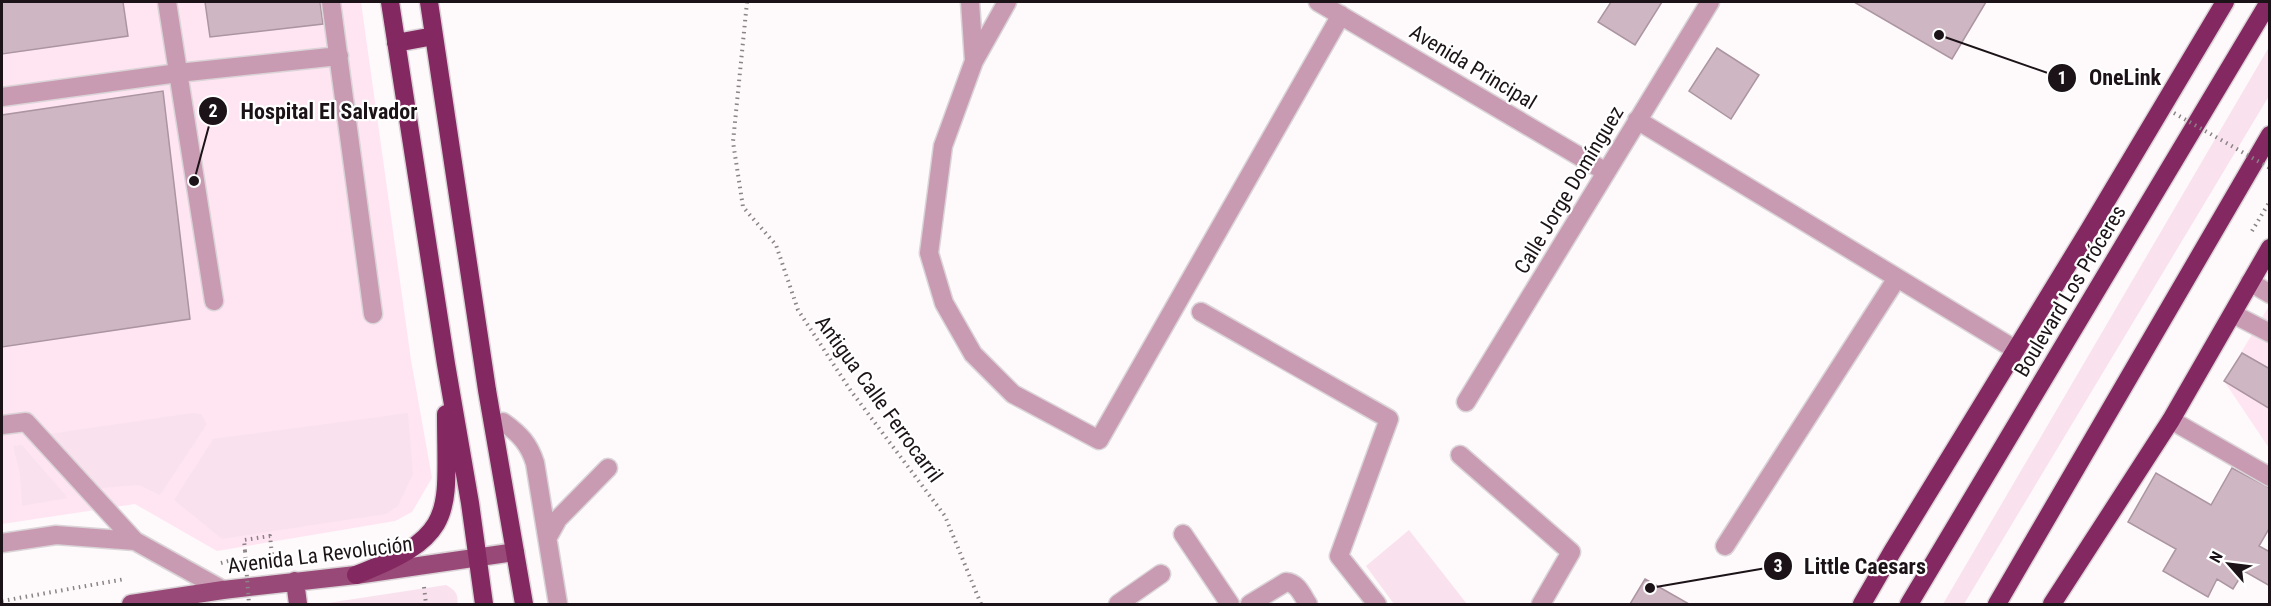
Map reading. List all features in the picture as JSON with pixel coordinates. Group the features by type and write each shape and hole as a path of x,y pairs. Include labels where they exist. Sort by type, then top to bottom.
{"highway":[{"path":"390,2 484,604"},
{"path":"429,2 488,390 524,604"},
{"path":"1862,604 2225,2"},
{"name":"Boulevard Los Próceres","path":"1909,604 2269,2"},
{"path":"396,43 434,36"},
{"path":"1997,604 2270,135"},
{"path":"2052,604 2171,420 2234,314 2250,282 2264,243"},
{"path":"356,575 406,553 431,534 438,523 443,510 446,483 446,364"},
{"path":"488,390 503,422 536,604"}],"main road":[{"name":"Avenida La Revolución","path":"131,604 514,552"},
{"path":"295,581 298,604"}],"street":[{"path":"167,2 214,301"},
{"path":"331,2 373,314"},
{"path":"970,2 974,61"},
{"path":"1007,2 974,61 943,146 929,253 944,303 973,354 1013,394 1099,440 1341,15"},
{"name":"Avenida Principal","path":"1318,2 1606,172"},
{"name":"Calle Jorge Domínguez","path":"1466,402 1710,2"},
{"path":"2,97 178,73 339,56"},
{"path":"1638,120 2016,350"},
{"path":"1725,546 1898,278"},
{"path":"2250,282 2270,294"},
{"path":"1202,312 1389,418 1339,556 1377,604"},
{"path":"2234,314 2270,333"},
{"path":"2171,420 2270,477"},
{"path":"2,425 26,422 135,541 223,590"},
{"path":"503,422 519,433 530,447 536,463 558,604"},
{"path":"1460,455 1571,552 1540,604"},
{"path":"548,537 558,519 608,468"},
{"path":"1183,534 1230,604"},
{"path":"2,543 56,535 135,541"},
{"path":"1118,604 1161,574"},
{"path":"1250,604 1289,582 1295,585 1308,604"}],"path":[{"name":"Antigua Calle Ferrocarril","path":"747,2 734,142 743,207 776,245 798,310 804,320 851,391 945,516 981,604"},
{"path":"2174,113 2270,168"},
{"path":"2264,243 2250,234 2270,201"},
{"path":"249,604 244,540 270,536 272,555"},
{"path":"2,601 130,579"}],"shaded area":[{"path":"2,2 361,2 411,360 432,478 412,512 395,521 217,551 135,504 2,524"},
{"path":"2269,47 2269,96 1964,604 1943,604"},
{"path":"2269,306 2269,448 2224,381"},
{"path":"192,413 201,414 207,424 160,495 139,485 91,489 42,435"},
{"path":"408,413 413,474 398,506 386,514 222,539 174,500 213,439"},
{"path":"22,445 68,498 22,506 20,475 13,446"},
{"path":"1409,530 1467,604 1394,604 1366,566"},
{"path":"446,585 456,593 457,604 321,604"}],"building":[{"path":"2,2 123,2 128,36 2,54"},
{"path":"205,2 320,2 323,24 210,37"},
{"path":"1611,2 1662,2 1635,45 1598,22"},
{"path":"1854,2 1986,2 1952,59"},
{"path":"1717,48 1759,75 1731,119 1689,91"},
{"path":"163,91 190,319 2,347 2,115"},
{"path":"2242,353 2270,369 2270,409 2224,381"},
{"path":"2232,468 2270,488 2270,527 2259,546 2270,552 2270,586 2244,571 2233,589 2217,579 2208,597 2163,571 2176,549 2128,522 2156,473 2211,505"},
{"path":"1645,579 1689,604 1630,604"}],"place":[{"name":"OneLink","path":"1939,35"},
{"name":"Hospital El Salvador","path":"194,181"},
{"name":"Little Caesars","path":"1650,588"}]}
